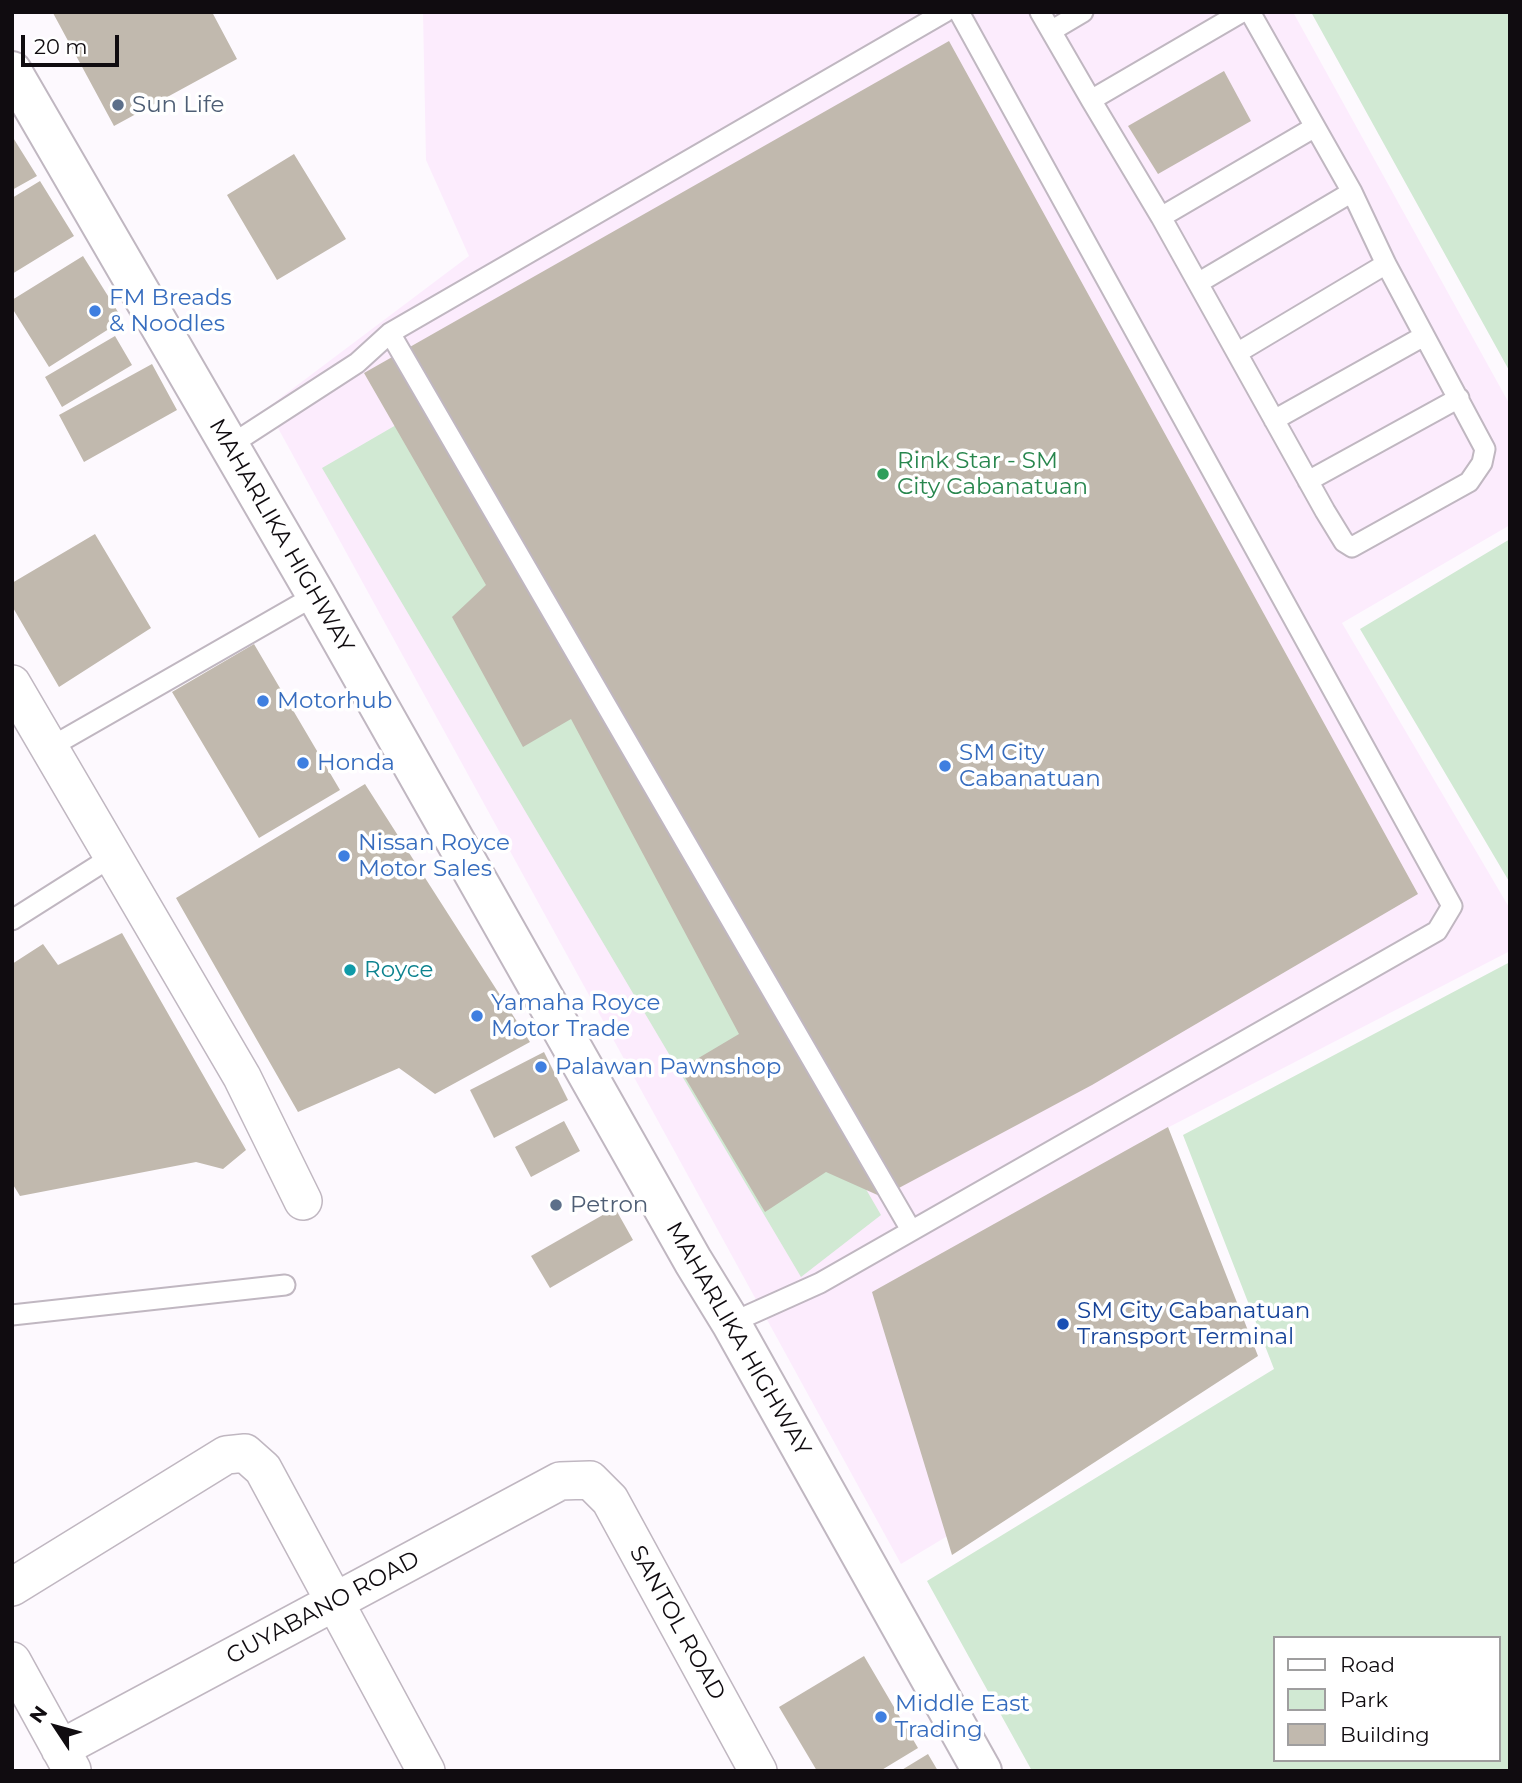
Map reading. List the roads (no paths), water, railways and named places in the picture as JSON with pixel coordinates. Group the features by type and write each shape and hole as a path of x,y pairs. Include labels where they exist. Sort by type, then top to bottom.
{"main road":[{"name":"MAHARLIKA HIGHWAY","path":"12,71 316,595 693,1261 731,1323 982,1771"}],"street":[{"path":"12,684 242,1077 303,1201"},
{"path":"12,1587 226,1455 245,1453 262,1469 425,1771"},
{"name":"GUYABANO ROAD","path":"66,1760 335,1602 560,1481 590,1480"},
{"name":"SANTOL ROAD","path":"590,1480 610,1500 758,1771"},
{"path":"12,1661 66,1760"}],"lane":[{"path":"229,446 357,363 390,333 945,12"},
{"path":"731,1323 820,1283 1437,931 1452,906 958,12"},
{"path":"1040,12 1161,216 1308,481 1344,542 1352,547 1469,482 1482,463 1485,449 1386,264 1352,192 1250,12"},
{"path":"1051,31 1083,12"},
{"path":"1091,100 1242,12"},
{"path":"1161,216 1315,127"},
{"path":"1198,283 1352,192"},
{"path":"1237,353 1386,264"},
{"path":"390,333 911,1230"},
{"path":"1274,420 1424,336"},
{"path":"1308,481 1459,398"},
{"path":"49,748 316,595"},
{"path":"12,920 113,856"},
{"path":"16,1309 285,1285"}],"place":[{"name":"Sun Life","path":"118,105"},
{"name":"FM Breads & Noodles","path":"95,311"},
{"name":"Rink Star - SM City Cabanatuan","path":"883,474"},
{"name":"Motorhub","path":"263,701"},
{"name":"Honda","path":"303,763"},
{"name":"SM City Cabanatuan","path":"945,766"},
{"name":"Nissan Royce Motor Sales","path":"344,856"},
{"name":"Royce","path":"350,970"},
{"name":"Yamaha Royce Motor Trade","path":"477,1016"},
{"name":"Palawan Pawnshop","path":"541,1067"},
{"name":"Petron","path":"556,1205"},
{"name":"SM City Cabanatuan Transport Terminal","path":"1063,1324"},
{"name":"Middle East Trading","path":"881,1717"}]}
